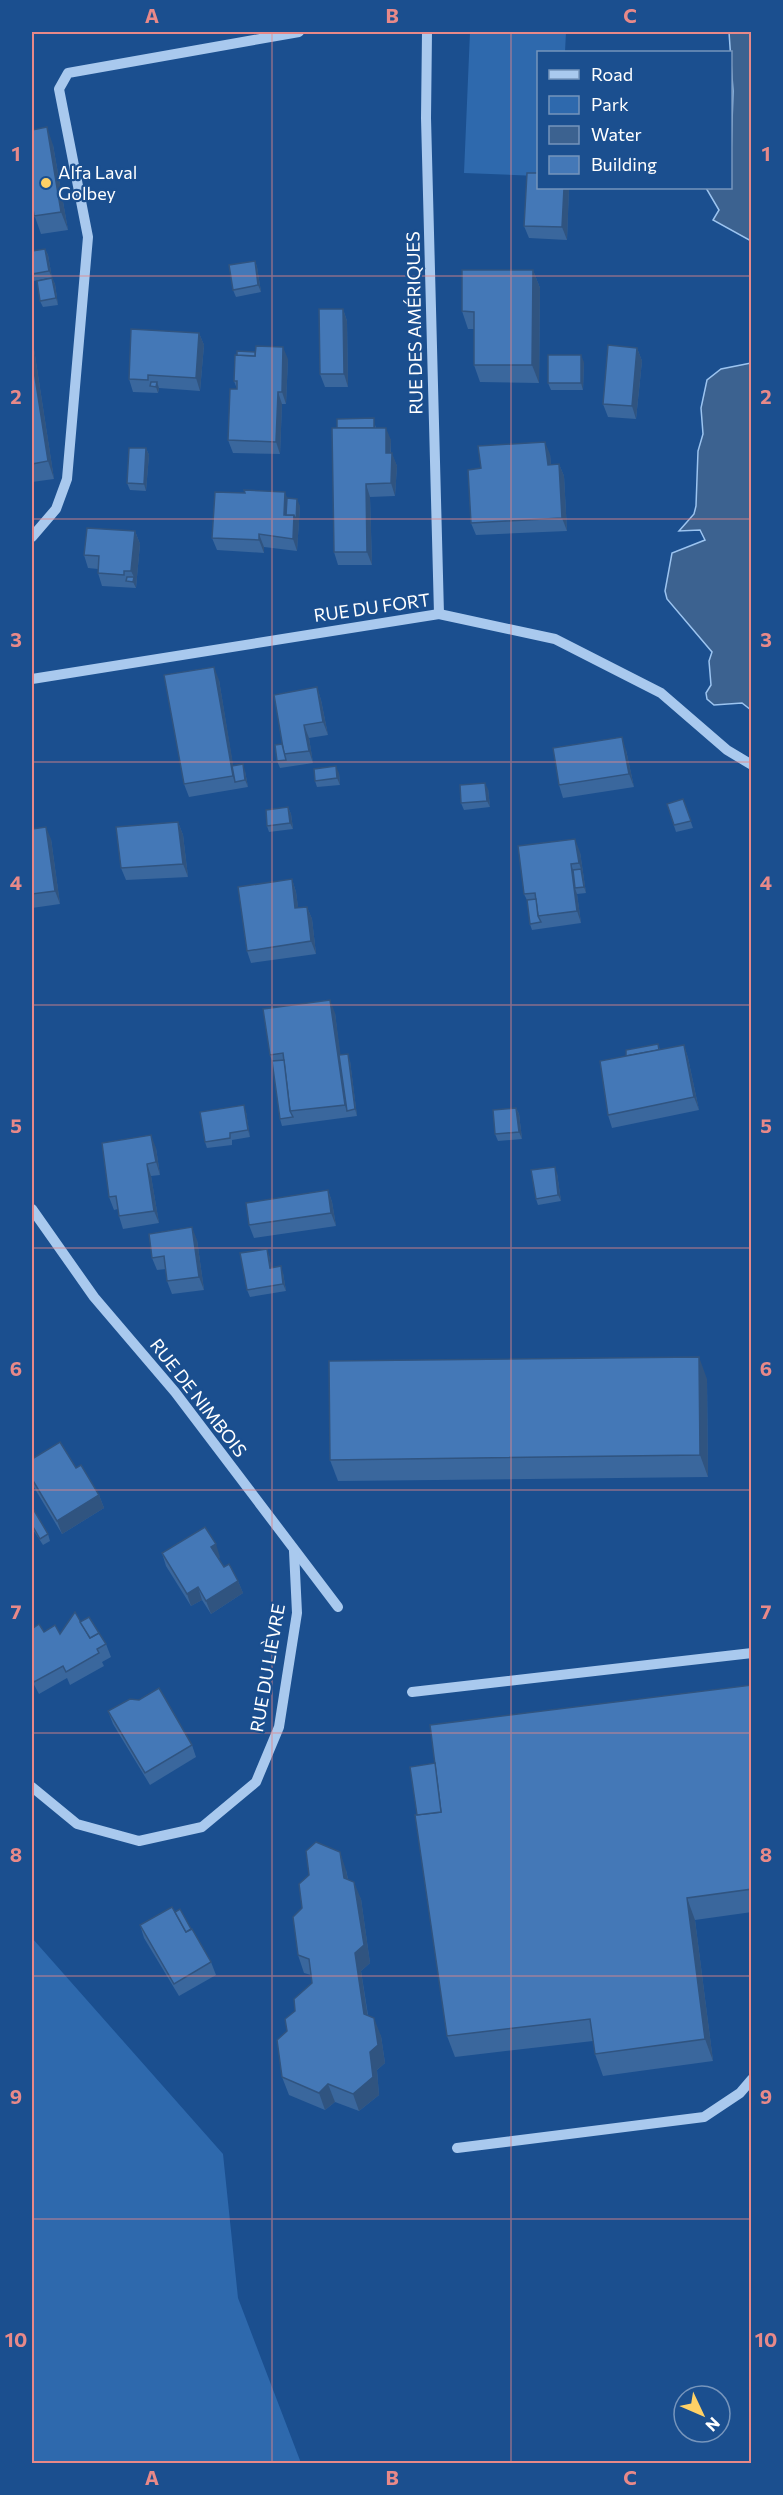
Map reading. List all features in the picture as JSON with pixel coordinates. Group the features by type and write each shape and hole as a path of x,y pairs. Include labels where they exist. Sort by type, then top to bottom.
{"street":[{"path":"32,537 56,509 67,479 88,237 58,89 68,73 300,32"},
{"name":"RUE DES AMÉRIQUES","path":"427,32 426,118 439,614"},
{"name":"RUE DU FORT","path":"32,679 439,614 555,639 661,693 727,750 752,765"},
{"name":"RUE DE NIMBOIS","path":"32,1209 94,1297 175,1392 338,1607"},
{"name":"RUE DU LIÈVRE","path":"32,1788 77,1824 139,1841 202,1827 256,1782 279,1727 297,1612 294,1551"},
{"path":"412,1692 752,1653"},
{"path":"457,2148 704,2117 740,2093 752,2079"}],"green space":[{"path":"470,32 566,32 565,51 537,51 537,176 464,173"},
{"path":"32,1938 223,2154 238,2298 301,2463 32,2463"}],"water":[{"path":"729,32 751,32 751,241 713,220 719,210 707,189 732,189 733,91"},
{"path":"752,363 751,710 742,703 714,705 707,699 706,693 711,685 709,661 712,652 667,599 665,591 672,553 705,540 700,530 679,531 694,514 696,506 698,451 703,434 701,408 707,380 721,369"}],"building":[{"name":"Alfa Laval Golbey","path":"47,127 61,212 34,216 32,130"},
{"path":"527,173 537,173 537,189 564,189 562,227 524,226"},
{"path":"45,249 49,271 32,274 32,251"},
{"path":"255,261 258,285 233,290 229,265"},
{"path":"462,270 533,270 532,365 474,365 474,312 462,311"},
{"path":"52,278 56,298 40,301 37,281"},
{"path":"319,309 343,309 344,374 320,374"},
{"path":"131,329 199,333 196,378 148,375 148,380 129,379"},
{"path":"608,345 637,348 632,406 603,404"},
{"path":"256,346 283,347 282,392 278,392 276,442 228,440 230,389 237,389 237,381 234,381 235,355 255,356"},
{"path":"237,351 255,352 255,356 237,355"},
{"path":"548,355 581,355 581,383 548,383"},
{"path":"32,358 48,461 32,464"},
{"path":"151,382 157,382 156,387 150,386"},
{"path":"374,418 374,428 337,428 337,419"},
{"path":"332,428 386,428 386,453 392,453 391,483 366,484 367,552 334,552"},
{"path":"545,442 548,465 559,464 562,518 471,523 468,470 481,468 478,446"},
{"path":"129,448 146,448 144,484 127,483"},
{"path":"244,490 285,492 284,515 294,515 293,539 259,534 259,540 212,538 215,492 245,493"},
{"path":"287,498 297,499 296,522 294,515 286,515"},
{"path":"87,528 135,531 131,571 124,571 124,575 98,573 99,556 84,555"},
{"path":"127,577 134,577 133,582 126,581"},
{"path":"214,667 233,776 184,784 164,675"},
{"path":"317,687 323,722 304,725 309,751 284,754 274,695"},
{"path":"622,737 629,774 559,785 553,748"},
{"path":"282,744 286,760 277,761 275,745"},
{"path":"243,764 245,780 235,782 232,766"},
{"path":"336,766 337,778 315,781 314,769"},
{"path":"485,783 487,801 461,803 460,785"},
{"path":"683,799 691,821 674,825 667,804"},
{"path":"288,807 290,823 267,826 266,810"},
{"path":"178,822 183,864 121,868 116,827"},
{"path":"46,827 55,891 32,894 32,829"},
{"path":"575,839 579,863 571,864 577,911 538,916 535,893 524,894 518,846"},
{"path":"581,869 584,887 575,888 573,870"},
{"path":"292,879 295,908 307,907 311,941 247,951 238,887"},
{"path":"536,899 541,922 530,924 527,900"},
{"path":"330,1000 345,1105 290,1111 283,1053 270,1055 263,1009"},
{"path":"658,1044 659,1050 626,1056 626,1050"},
{"path":"684,1045 694,1097 608,1115 600,1061"},
{"path":"348,1054 355,1109 347,1111 339,1055"},
{"path":"284,1060 290,1111 293,1117 280,1119 272,1061"},
{"path":"244,1105 248,1130 230,1133 230,1138 205,1142 200,1112"},
{"path":"516,1108 519,1132 495,1134 493,1110"},
{"path":"151,1135 156,1162 147,1164 154,1211 119,1216 116,1196 109,1197 102,1143"},
{"path":"555,1167 558,1195 536,1199 531,1170"},
{"path":"328,1190 331,1213 249,1225 246,1203"},
{"path":"192,1227 199,1277 167,1281 164,1256 152,1258 149,1234"},
{"path":"267,1249 270,1268 281,1266 283,1284 247,1290 240,1253"},
{"path":"699,1357 700,1455 330,1460 329,1361"},
{"path":"60,1442 76,1468 81,1465 99,1495 57,1521 32,1479 32,1459"},
{"path":"32,1507 48,1534 40,1539 32,1525"},
{"path":"205,1527 216,1544 211,1547 224,1567 229,1564 238,1581 206,1601 198,1587 187,1594 162,1553"},
{"path":"75,1612 90,1638 99,1633 106,1644 97,1649 99,1653 66,1672 63,1666 34,1682 32,1677 32,1629 39,1624 44,1632 55,1625 60,1634"},
{"path":"89,1617 99,1633 90,1638 80,1622"},
{"path":"752,1685 752,1889 687,1898 705,2039 595,2054 590,2019 447,2036 415,1815 441,1812 430,1725"},
{"path":"159,1688 192,1745 145,1773 108,1711 130,1699 139,1700"},
{"path":"435,1763 441,1812 417,1815 410,1767"},
{"path":"316,1842 340,1852 344,1878 354,1882 364,1945 355,1953 364,2014 374,2018 378,2045 370,2052 373,2077 353,2094 328,2084 319,2093 282,2077 277,2040 287,2031 285,2019 295,2011 294,1999 312,1983 309,1959 298,1955 293,1917 302,1908 299,1884 309,1875 306,1851"},
{"path":"172,1907 186,1932 192,1929 211,1962 174,1984 140,1925"},
{"path":"180,1909 191,1929 186,1932 175,1912"}],"place":[{"name":"Alfa Laval Golbey","path":"46,183"}]}
